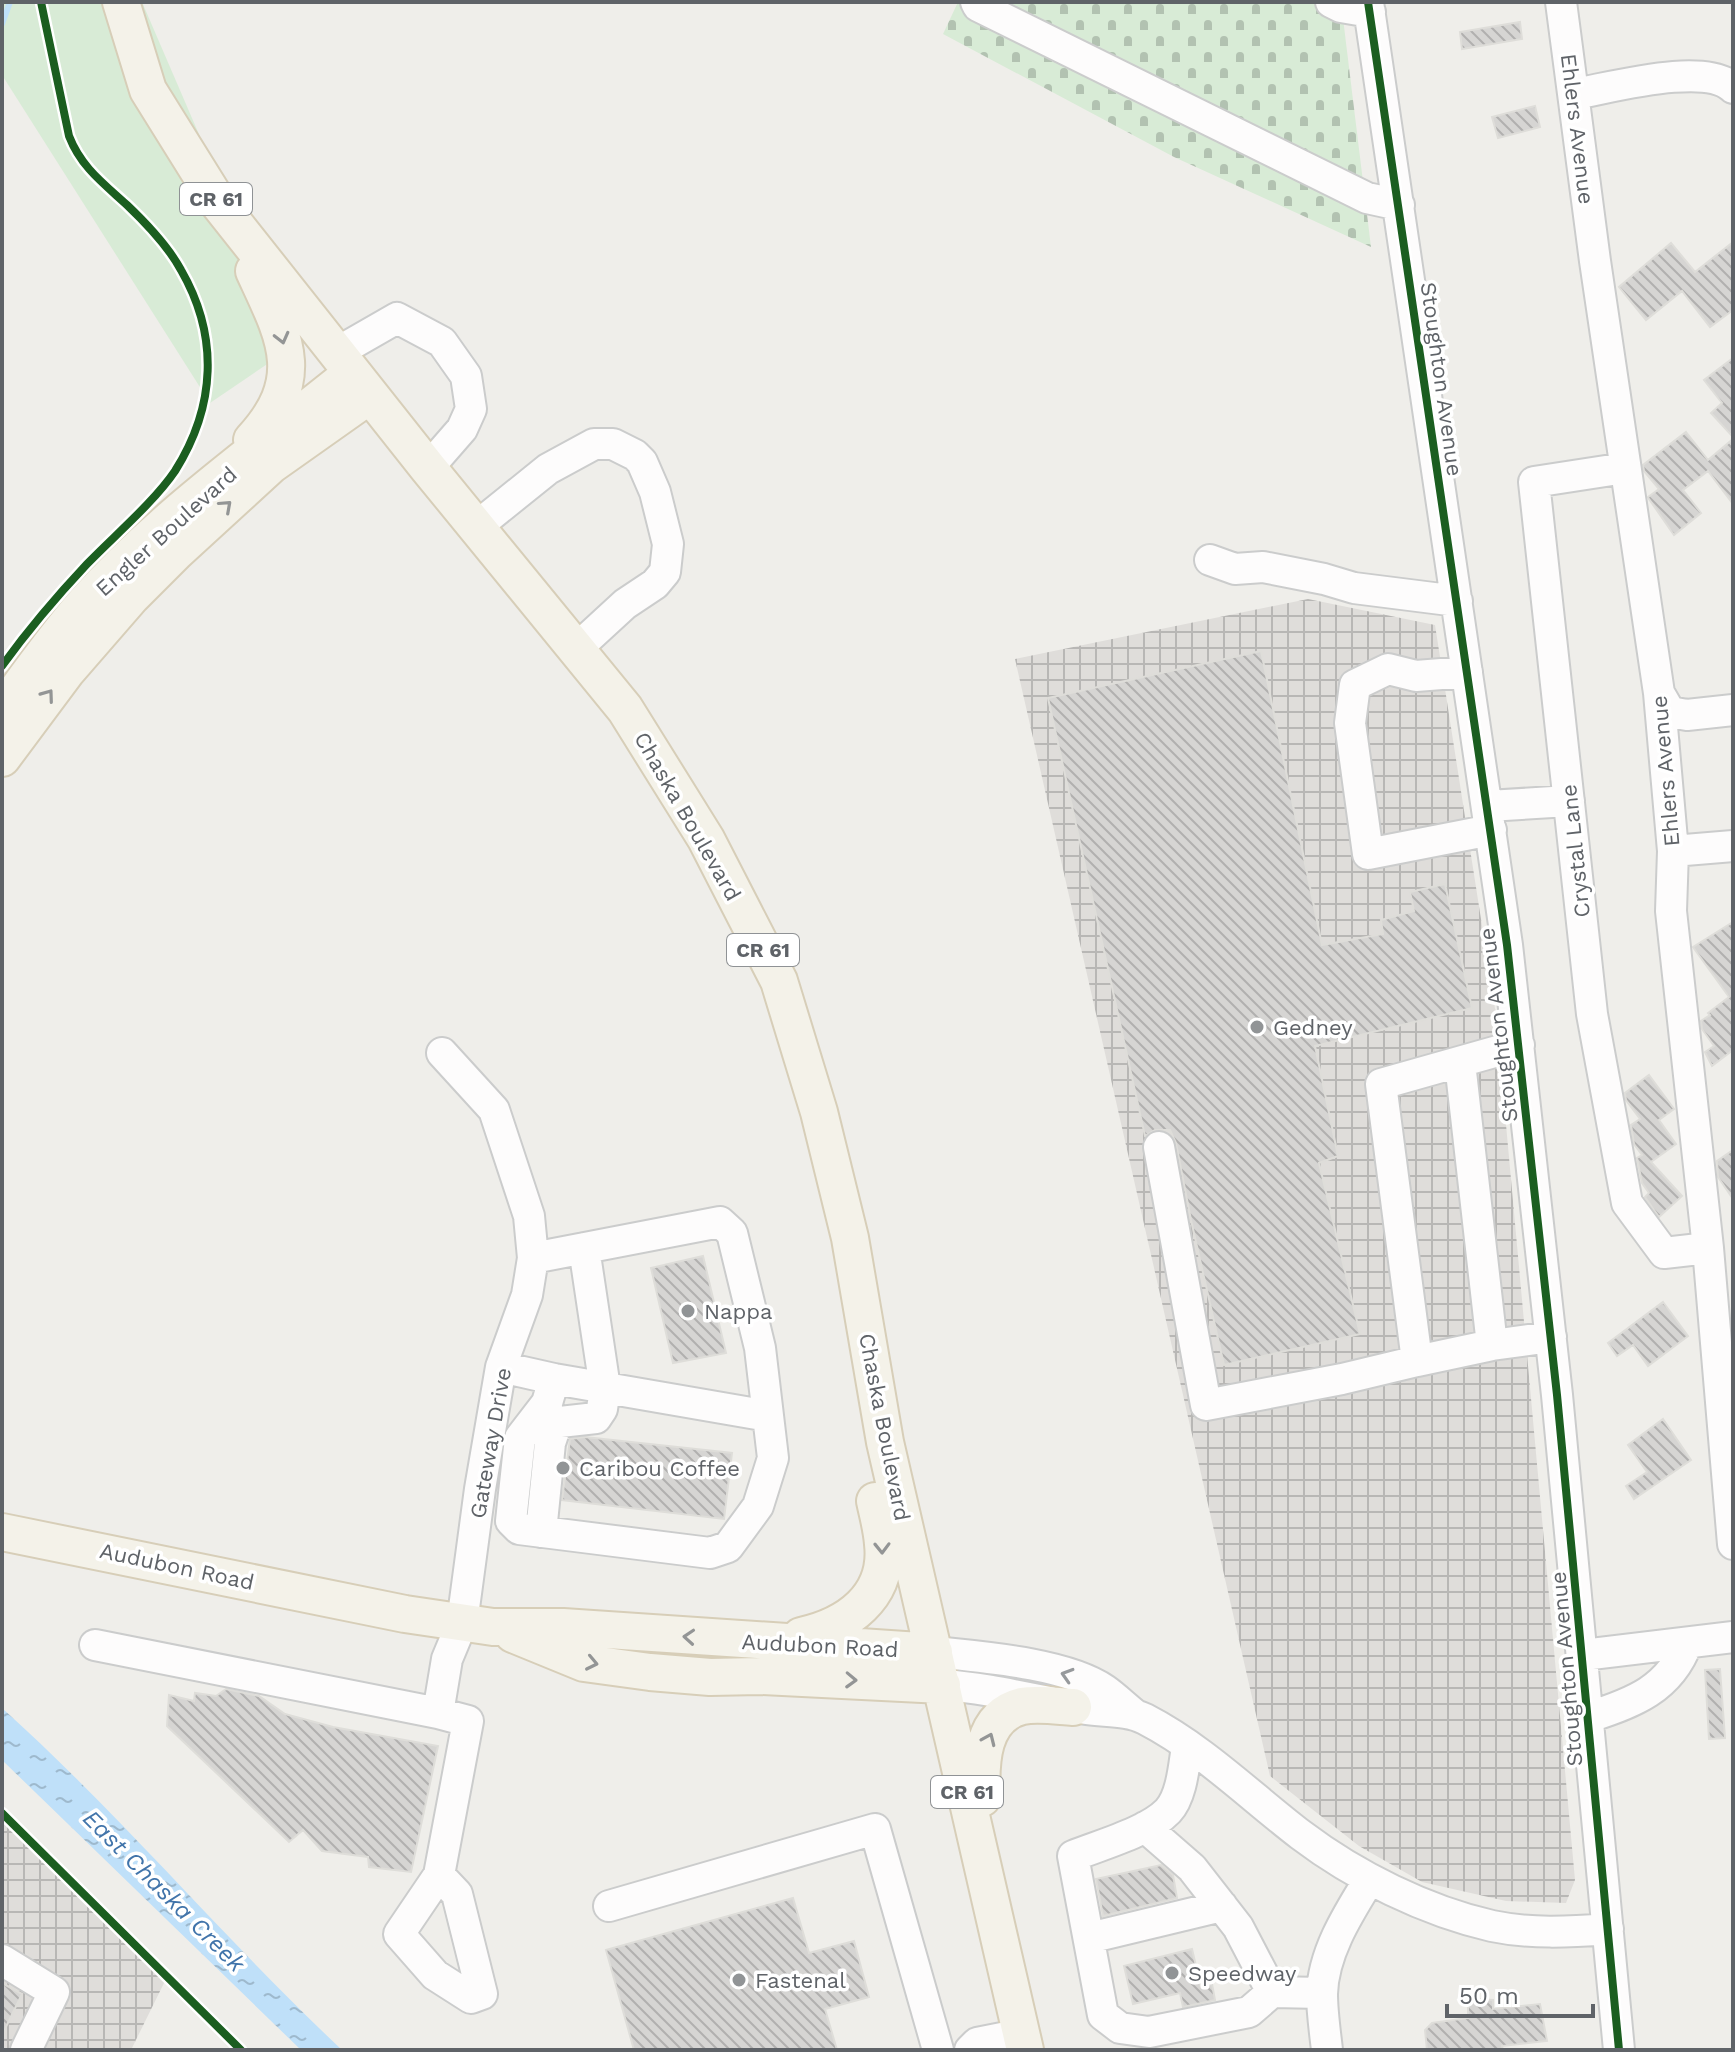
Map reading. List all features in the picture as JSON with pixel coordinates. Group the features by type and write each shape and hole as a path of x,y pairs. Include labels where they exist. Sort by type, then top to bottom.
{"main road":[{"name":"Chaska Boulevard","path":"121,2 148,90 228,215 428,468 625,709 706,839 779,981 819,1112 850,1238 885,1442 1024,2042"},
{"path":"208,488 269,418 283,388 287,364 283,334 228,215"},
{"path":"2,758 66,672 132,596 271,465 353,374"},
{"name":"Engler Boulevard","path":"2,711 85,603 208,488 353,374"},
{"path":"771,1642 822,1632 840,1624 867,1601 876,1583 884,1546 872,1480 876,1387"},
{"name":"Audubon Road","path":"2,1532 405,1614 478,1625 563,1627 850,1645 938,1669"},
{"name":"Audubon Road","path":"478,1625 584,1663 650,1672 710,1677 775,1677 938,1669"},
{"path":"991,1899 990,1851 980,1768 990,1732 1005,1713 1020,1707 1073,1707"}],"street":[{"path":"976,2 978,6 1367,198 1399,205"},
{"path":"1331,2 1341,7 1369,7"},
{"name":"Ehlers Avenue","path":"1561,2 1659,693 1673,851 1671,911 1708,1248 1733,1544"},
{"name":"Stoughton Avenue","path":"1369,7 1490,818 1519,1045 1583,1655 1619,2050"},
{"path":"1574,94 1669,77 1703,75 1726,81 1733,88"},
{"path":"353,374 397,318 442,342 466,376 471,409 462,429 428,468"},
{"path":"476,527 548,469 594,444 613,444 642,462 655,492 668,544 665,572 655,584 625,604 575,650"},
{"name":"Crystal Lane","path":"1625,468 1534,482 1592,1014 1627,1203 1664,1253 1708,1248"},
{"path":"1210,560 1235,569 1263,567 1354,588 1457,601"},
{"path":"1467,672 1416,676 1388,669 1355,685 1350,723 1368,854 1490,818 1569,801"},
{"path":"1659,693 1670,712 1687,715 1733,710"},
{"path":"1673,851 1733,846"},
{"path":"1417,1361 1381,1084 1519,1045"},
{"name":"Gateway Drive","path":"438,1713 447,1659 478,1625 480,1489 501,1367 527,1295 533,1258 529,1216 494,1110 442,1053"},
{"path":"1460,1063 1492,1345"},
{"path":"1159,1147 1206,1405 1342,1379 1492,1345 1551,1337"},
{"path":"533,1258 720,1222 732,1233 760,1348 773,1458 758,1506 728,1547 710,1553 519,1529 511,1521 520,1438 547,1403 554,1379"},
{"path":"541,1532 550,1443 554,1431 560,1422 596,1418 602,1409 605,1388 584,1248"},
{"path":"501,1367 768,1416"},
{"path":"1583,1655 1733,1637"},
{"path":"1589,1717 1621,1707 1657,1687 1679,1663 1687,1643"},
{"path":"95,1645 468,1721 439,1875"},
{"name":"Audubon Road","path":"938,1669 1033,1666 1073,1676 1103,1689 1134,1714 1187,1746 1243,1787 1302,1836 1369,1880 1456,1916 1494,1926 1562,1933 1608,1929"},
{"name":"Audubon Road","path":"938,1669 979,1687 1073,1707 1134,1714"},
{"path":"1187,1746 1183,1774 1170,1810 1145,1827 1073,1856 1103,2015 1120,2028 1149,2032 1249,2012 1272,1992 1322,1993"},
{"path":"1145,1827 1192,1868 1222,1906 1238,1927 1272,1992"},
{"path":"609,1906 875,1829 938,2050"},
{"path":"1327,2050 1322,1993 1329,1956 1369,1880"},
{"path":"1089,1938 1222,1906"},
{"path":"2,1960 54,1992 26,2050"},
{"path":"970,2050 977,2043 1024,2042"}],"shaded area":[{"path":"1308,599 1435,625 1496,1015 1575,1880 1566,1903 1506,1901 1422,1882 1359,1846 1270,1776 1015,659"},
{"path":"2,1813 167,1977 131,2050 2,2050"}],"green space":[{"path":"2,2 142,2 291,348 210,403 2,75"},
{"path":"958,2 1341,2 1371,247 1174,157 943,34"}],"water":[{"name":"East Chaska Creek","path":"2,1708 89,1792 342,2050 301,2050 2,1760"}],"building":[{"path":"1520,22 1522,39 1462,49 1460,32"},
{"path":"1535,106 1540,127 1498,138 1492,117"},
{"path":"1733,242 1733,310 1710,327 1682,291 1646,320 1619,287 1671,243 1695,272"},
{"path":"1733,358 1733,437 1711,413 1722,403 1704,380"},
{"path":"1686,432 1708,460 1733,439 1733,504 1708,471 1683,490 1701,513 1674,535 1648,497 1659,489 1644,471 1643,465"},
{"name":"Gedney","path":"1261,651 1322,945 1383,934 1381,920 1414,911 1410,892 1445,884 1472,1008 1315,1046 1338,1156 1319,1163 1360,1334 1224,1365 1176,1143 1170,1130 1155,1130 1145,1136 1048,698"},
{"path":"1733,922 1733,1050 1712,1066 1705,1052 1714,1046 1702,1029 1701,1021 1729,997 1693,947"},
{"path":"1649,1075 1674,1109 1659,1120 1676,1144 1651,1162 1682,1196 1659,1217 1645,1197 1649,1193 1642,1183 1637,1158 1642,1155 1634,1144 1631,1125 1640,1119 1626,1100 1625,1093"},
{"path":"1733,1150 1733,1199 1718,1177 1717,1161"},
{"name":"Nappa","path":"703,1256 726,1353 673,1363 651,1268"},
{"path":"1663,1302 1688,1336 1648,1366 1633,1345 1617,1356 1608,1343"},
{"path":"1663,1419 1691,1460 1634,1499 1626,1486 1647,1472 1628,1445"},
{"path":"585,1437 732,1453 724,1519 562,1500 570,1439"},
{"path":"1720,1669 1725,1738 1709,1739 1705,1670"},
{"path":"226,1689 259,1696 285,1714 333,1727 438,1746 411,1872 369,1867 368,1857 322,1851 303,1830 289,1842 167,1726 169,1695 194,1701 195,1693 216,1696"},
{"path":"1161,1865 1173,1875 1177,1898 1103,1916 1096,1879"},
{"name":"Fastenal","path":"793,1898 809,1953 854,1941 869,1997 825,2009 837,2050 634,2050 606,1950"},
{"path":"1192,1949 1201,1987 1212,1984 1215,2000 1183,2007 1180,1993 1133,2004 1124,1966"},
{"path":"2,1983 22,1994 2,2035"},
{"path":"1475,1999 1493,2000 1493,2009 1540,2004 1547,2041 1502,2046 1503,2050 1427,2050 1425,2030 1432,2023 1468,2018 1468,2004"}],"waterway":[{"path":"2,24 10,2"}],"cycle path":[{"path":"2,666 65,588 145,507 175,471 199,421 208,371 202,320 176,261 149,228 86,166 69,136 41,2"},
{"path":"1368,2 1507,945 1557,1395 1619,2050"},
{"path":"2,1813 241,2050"}],"place":[{"name":"Gedney","path":"1257,1027"},
{"name":"Nappa","path":"688,1311"},
{"name":"Caribou Coffee","path":"563,1468"},
{"name":"Speedway","path":"1172,1973"},
{"name":"Fastenal","path":"739,1980"}]}
